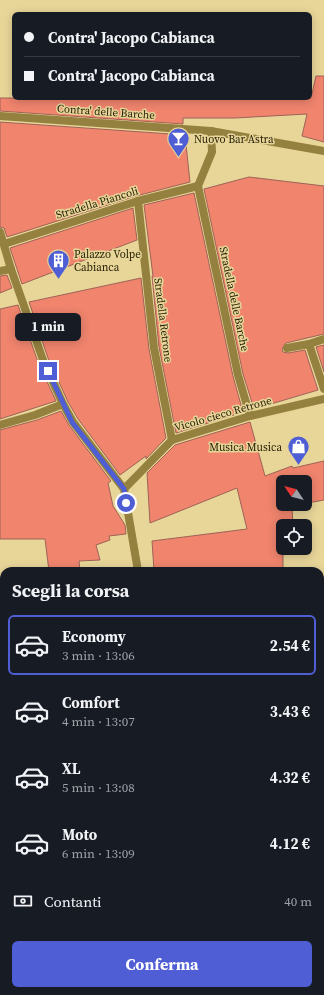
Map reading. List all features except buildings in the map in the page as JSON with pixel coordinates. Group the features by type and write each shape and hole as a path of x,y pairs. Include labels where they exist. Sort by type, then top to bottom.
{"street":[{"name":"Contra' delle Barche","path":"0,116 211,131 324,151"},
{"path":"198,186 212,152 211,131"},
{"name":"Stradella Piancoli","path":"4,244 138,201 198,186"},
{"name":"Stradella delle Barche","path":"198,186 238,375 250,416"},
{"name":"Stradella Retrone","path":"138,201 154,348 172,440"},
{"path":"0,232 11,269 43,360 72,422 124,489 137,567"},
{"path":"0,271 11,269"},
{"path":"287,348 309,344 324,339"},
{"path":"309,344 324,389"},
{"name":"Vicolo cieco Retrone","path":"124,489 172,440 250,416 324,399"},
{"path":"0,425 35,415 64,404"}],"place":[{"name":"Nuovo Bar Astra","path":"179,158"},
{"name":"Palazzo Volpe Cabianca","path":"58,280"},
{"name":"Musica Musica","path":"298,466"}],"route":[{"path":"48,371 72,422 124,489 126,503"}]}
